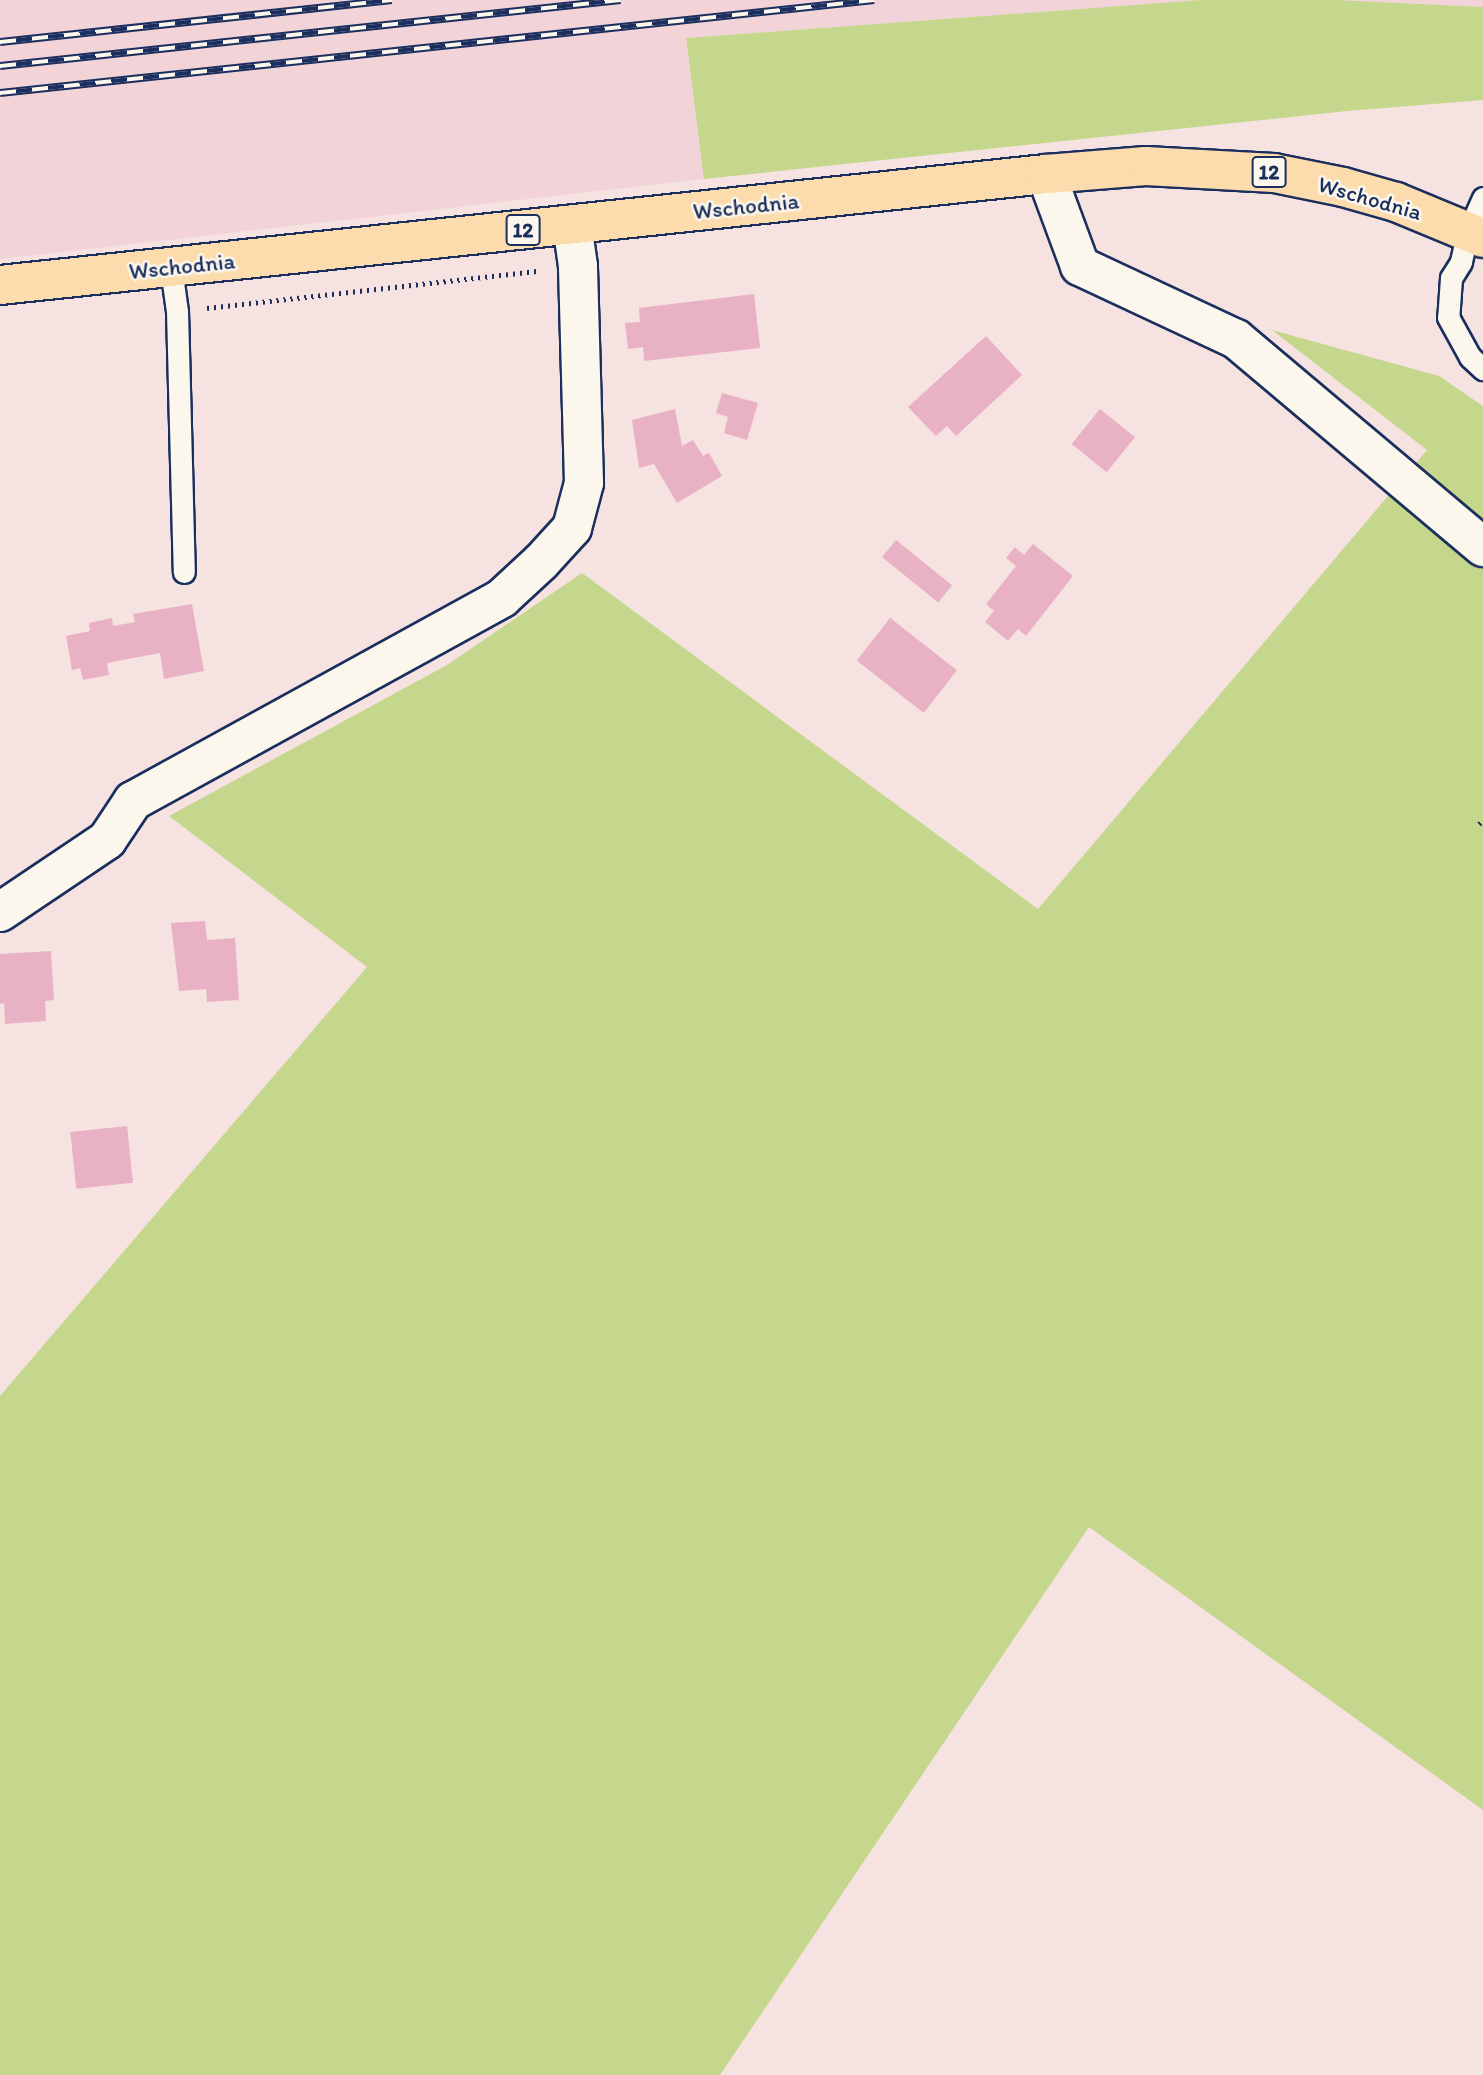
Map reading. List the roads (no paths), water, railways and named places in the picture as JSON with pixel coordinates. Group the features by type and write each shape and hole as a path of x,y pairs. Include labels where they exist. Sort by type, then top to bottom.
{"highway":[{"name":"Wschodnia","path":"0,285 1046,174 1146,166 1275,173 1478,222"}],"street":[{"path":"1046,174 1080,266 1236,339 1483,547"},
{"path":"0,912 107,840 133,801 502,598 541,562 572,528 584,483 578,266 572,224"}],"lane":[{"path":"1478,222 1451,278 1448,317 1470,357 1483,369"},
{"path":"171,268 177,311 184,572"}],"railway":[{"path":"0,42 392,0"},
{"path":"0,66 621,0"},
{"path":"0,93 874,0"}]}
